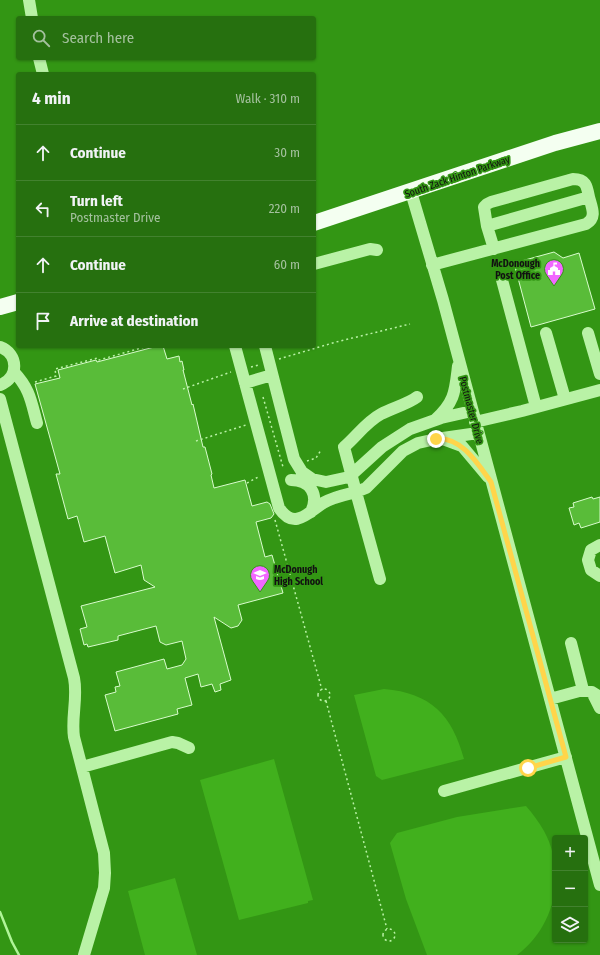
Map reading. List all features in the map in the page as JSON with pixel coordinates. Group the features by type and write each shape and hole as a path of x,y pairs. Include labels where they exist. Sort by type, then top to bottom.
{"main road":[{"name":"South Zack Hinton Parkway","path":"316,222 555,143 600,131"},
{"path":"0,307 16,303"}],"street":[{"path":"29,0 32,16"},
{"path":"40,60 43,72"},
{"path":"432,265 494,249 586,224 590,222 593,218 593,211 586,185 579,179 573,179 487,204 484,208 487,226 494,249"},
{"name":"Postmaster Drive","path":"411,192 458,358 600,884"},
{"path":"487,226 589,197"},
{"path":"316,263 370,249 377,250"},
{"path":"502,280 536,407"},
{"path":"546,333 565,399"},
{"path":"588,333 600,374"},
{"path":"0,347 8,352 13,358 15,365 14,372 8,381 0,385"},
{"path":"236,348 276,499 284,516 292,520 302,518 323,503 337,496 361,490 403,451 418,443 442,438 475,422 600,390"},
{"path":"265,348 294,459 306,475 314,496 315,501 311,512"},
{"path":"276,499 276,493 284,484 306,475 326,482 351,475 382,447 410,429 435,420 444,412 455,393 458,358"},
{"path":"14,372 25,385 29,393 37,423"},
{"path":"245,382 272,375"},
{"path":"380,579 361,490 351,475 344,447 379,415 417,397"},
{"path":"0,399 74,678 76,696 73,729 104,854 104,888 84,955"},
{"path":"435,420 475,422"},
{"path":"442,438 462,446 491,482"},
{"path":"600,545 591,550 588,560 591,570 600,576"},
{"path":"571,644 600,708"},
{"path":"550,699 594,693"},
{"path":"82,766 172,742 189,748"},
{"path":"444,791 566,757"}],"path":[{"path":"316,348 410,324"},
{"path":"25,385 56,376 54,369 98,358 99,360 141,348"},
{"path":"274,360 315,348"},
{"path":"247,368 264,363"},
{"path":"183,389 234,371"},
{"path":"263,397 283,467"},
{"path":"196,441 248,424"},
{"path":"306,475 321,450"},
{"path":"279,468 287,466"},
{"path":"247,483 262,475"},
{"path":"322,690 327,690 330,693 330,697 326,701 321,700 319,696 319,692 322,690"},
{"path":"326,701 387,929"},
{"path":"387,929 391,929 394,933 394,937 391,940 387,940 383,937 384,932 387,929"}],"green space":[{"path":"384,689 415,695 427,701 437,709 453,730 464,759 382,780 376,776 354,695"},
{"path":"274,759 313,900 308,901 308,903 239,920 200,780"},
{"path":"526,806 544,831 551,847 552,901 548,915 540,930 530,943 517,955 427,955 406,899 390,843 397,833 457,817"},
{"path":"175,878 197,955 145,955 128,891"}],"building":[{"name":"McDonough Post Office","path":"554,252 563,258 579,253 595,309 531,327 514,263"},
{"path":"150,348 164,348 167,359 179,356 180,362 182,361 203,447 205,447 214,488 245,480 252,506 267,502 270,504 274,514 271,518 256,522 265,557 272,555 283,593 238,605 242,620 238,626 231,628 214,617 231,680 220,684 221,690 215,692 212,684 201,687 198,674 185,678 192,705 177,709 178,714 115,731 105,695 116,692 115,687 120,686 116,672 164,659 167,669 182,665 186,659 182,641 166,645 160,642 156,626 118,636 118,640 88,647 87,644 84,645 80,629 87,627 81,606 155,587 144,580 141,565 115,573 105,536 84,542 77,516 68,519 56,474 60,474 35,384 60,378 58,370 96,360 97,362"},
{"path":"592,497 593,499 600,497 600,522 581,528 579,523 574,525 569,508 574,507 573,503"}],"waterway":[{"path":"0,912 19,955"}],"place":[{"name":"McDonough Post Office","path":"554,286"},
{"name":"McDonugh High School","path":"260,592"}],"route":[{"path":"436,439 442,438 462,446 491,482 566,757 528,768"}]}
